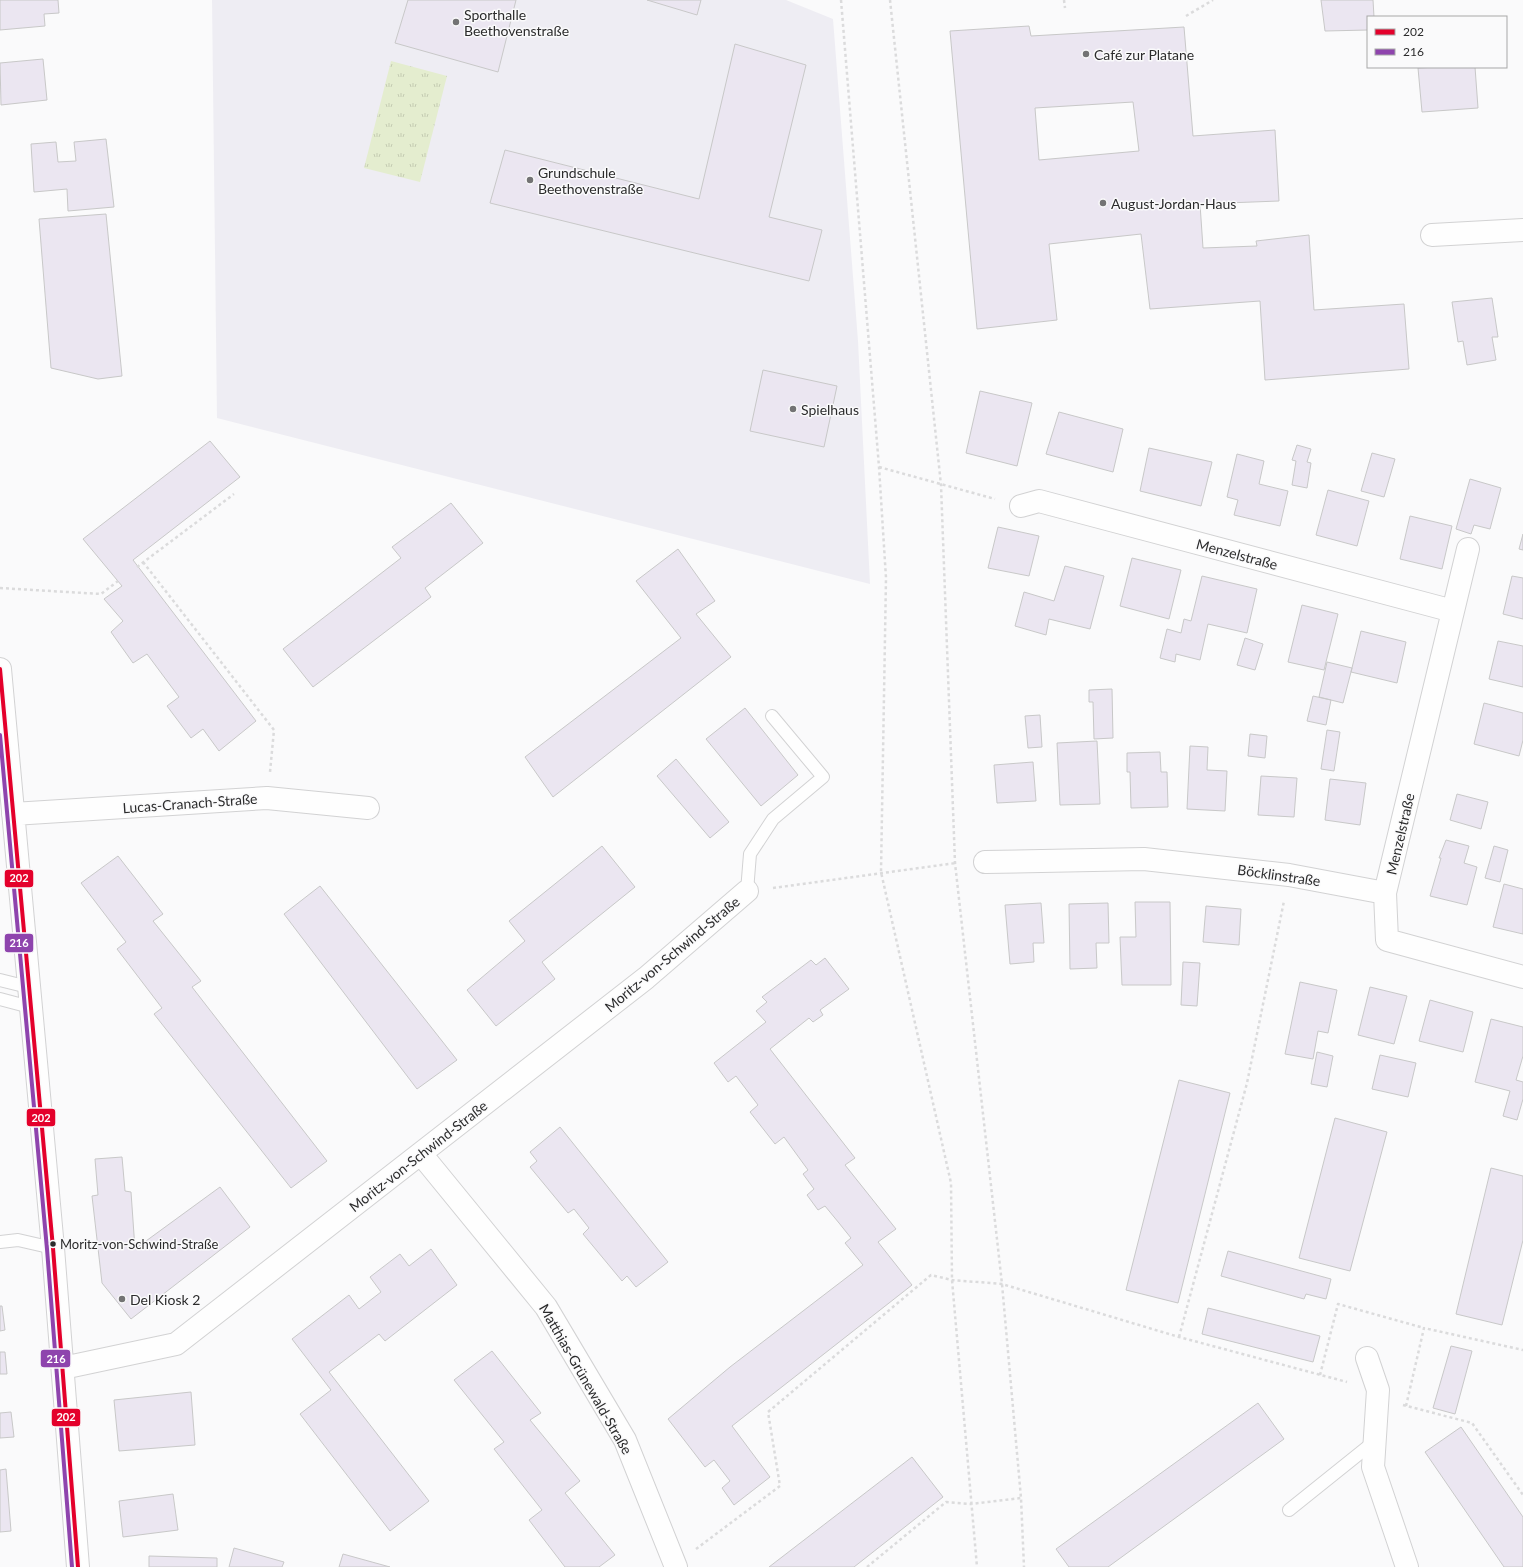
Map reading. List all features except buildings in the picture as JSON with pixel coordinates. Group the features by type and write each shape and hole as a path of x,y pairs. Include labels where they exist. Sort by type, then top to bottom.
{"street":[{"path":"1432,235 1523,230"},
{"name":"Menzelstraße","path":"1021,506 1039,502 1453,611"},
{"name":"Menzelstraße","path":"1385,893 1468,549"},
{"path":"0,669 12,814 53,1248 78,1567"},
{"name":"Lucas-Cranach-Straße","path":"12,814 267,798 368,808"},
{"name":"Böcklinstraße","path":"984,862 1144,859 1289,875 1385,893"},
{"name":"Moritz-von-Schwind-Straße","path":"63,1368 176,1344 646,978 747,891"},
{"path":"1385,893 1387,940 1523,977"},
{"name":"Matthias-Grünewald-Straße","path":"421,1154 546,1307 625,1440 676,1566"},
{"path":"1367,1358 1378,1395 1373,1468 1407,1567"}],"lane":[{"path":"747,891 750,854 772,819 823,777 772,716"},
{"path":"0,980 29,997"},
{"path":"0,999 29,997"},
{"path":"0,1242 18,1240 53,1248"},
{"path":"1289,1510 1375,1441"}],"path":[{"path":"841,0 879,467 886,578 881,872 951,1183 952,1280 976,1567"},
{"path":"890,0 941,485 955,863 1002,1284 1021,1498 1024,1567"},
{"path":"1064,0 1064,8"},
{"path":"1186,16 1213,0"},
{"path":"879,467 1021,506"},
{"path":"137,567 234,494"},
{"path":"143,562 274,730 267,798"},
{"path":"0,588 101,594 118,581"},
{"path":"747,891 881,872 955,863 984,862"},
{"path":"1179,1337 1247,1083 1289,875"},
{"path":"676,1566 780,1486 768,1412 931,1275 952,1280 1002,1284 1179,1337 1320,1375 1406,1406 1472,1423 1523,1495"},
{"path":"1320,1375 1338,1304 1424,1328 1523,1350"},
{"path":"1406,1406 1424,1328"},
{"path":"867,1567 946,1502 971,1504 1021,1498"}],"shaded area":[{"name":"Grundschule Beethovenstraße","path":"212,0 786,0 833,19 858,341 870,584 217,418"}],"green space":[{"path":"391,61 447,76 420,182 364,168"}],"transit line":[{"name":"202","path":"0,669 53,1248 78,1567"},
{"name":"216","path":"0,735 47,1249 72,1567"}],"place":[{"name":"Sporthalle Beethovenstraße","path":"456,22"},
{"name":"Café zur Platane","path":"1086,54"},
{"name":"Grundschule Beethovenstraße","path":"530,180"},
{"name":"August-Jordan-Haus","path":"1103,203"},
{"name":"Spielhaus","path":"793,409"},
{"name":"Moritz-von-Schwind-Straße","path":"53,1244"},
{"name":"Del Kiosk 2","path":"122,1299"}]}
